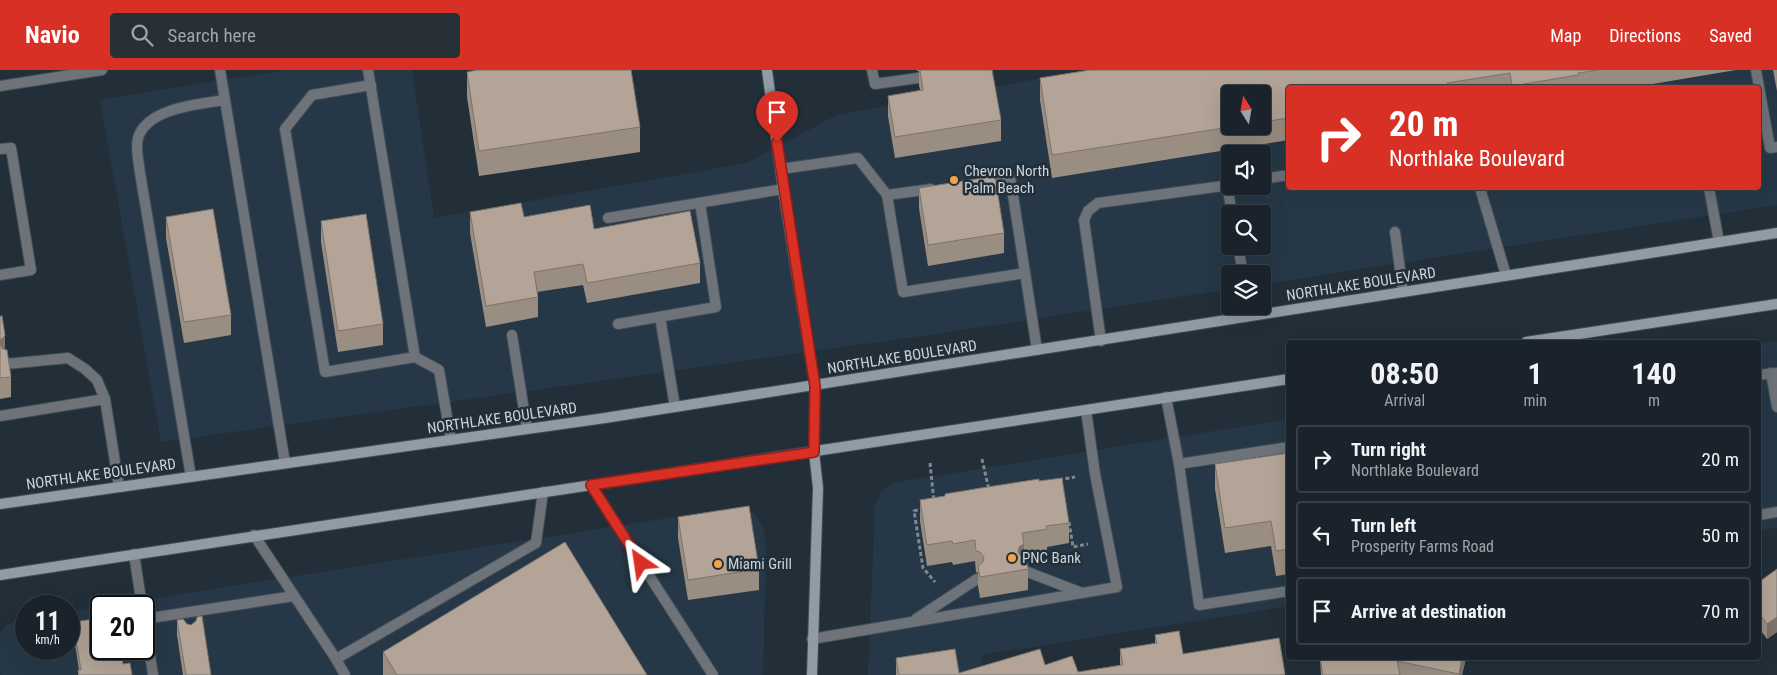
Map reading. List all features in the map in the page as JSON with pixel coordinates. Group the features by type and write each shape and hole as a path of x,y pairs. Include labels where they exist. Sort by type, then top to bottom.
{"main road":[{"path":"767,70 783,189 815,386 814,452 818,488 812,675"},
{"name":"NORTHLAKE BOULEVARD","path":"1271,309 1404,292 1777,233"},
{"path":"1557,340 1573,339 1777,304"},
{"name":"NORTHLAKE BOULEVARD","path":"0,504 815,386 1101,341 1235,315"},
{"path":"0,575 1286,379"}],"street":[{"path":"0,86 102,70"},
{"path":"220,70 285,463"},
{"path":"368,70 416,357"},
{"path":"872,70 875,84 943,74"},
{"path":"1756,70 1759,85"},
{"path":"370,85 312,94 285,129 325,372 416,357 438,370 451,440"},
{"path":"1761,98 1770,148 1777,147"},
{"path":"191,476 140,173 137,152 138,137 146,125 157,116 180,107 225,100"},
{"path":"0,149 11,148 31,270 0,275"},
{"path":"780,169 858,158 888,195 903,292 1025,273"},
{"path":"972,182 1010,176 1037,350"},
{"path":"1271,178 1286,176"},
{"path":"888,195 944,186"},
{"path":"1101,341 1084,220 1088,210 1098,203 1221,186"},
{"path":"608,218 783,189"},
{"path":"1481,190 1506,275"},
{"path":"1709,190 1719,242"},
{"path":"618,324 716,307 700,203"},
{"path":"1395,232 1404,292"},
{"path":"660,317 674,407"},
{"path":"512,335 527,429"},
{"path":"6,364 68,358 85,369 97,380 105,399 118,487"},
{"path":"1761,375 1774,373 1777,407"},
{"path":"1166,398 1179,464 1199,605 1286,591"},
{"path":"0,416 105,399"},
{"path":"812,639 1117,587 1095,474 1086,410"},
{"path":"1179,464 1286,447"},
{"path":"591,485 713,675"},
{"path":"336,659 536,543 543,492"},
{"path":"1761,515 1777,512"},
{"path":"254,535 345,675"},
{"path":"134,554 140,595"},
{"path":"1025,571 1082,593"},
{"path":"913,621 977,579"},
{"path":"155,616 294,596"},
{"path":"187,612 189,626"},
{"path":"151,660 153,675"}],"path":[{"path":"982,458 990,497"},
{"path":"930,463 934,505"},
{"path":"1058,480 1095,474"},
{"path":"980,492 997,488"},
{"path":"928,507 914,511 923,568 948,598"},
{"path":"1067,513 1073,547 1108,541"}],"shaded area":[{"path":"286,70 412,70 434,218 747,163 837,115 1087,70 1777,70 1777,205 1271,283 1271,265 1221,265 1221,290 929,335 161,442 100,100"},
{"path":"1777,341 1777,528 1761,530 1761,344"},
{"path":"1286,419 1286,606 981,655 984,675 868,675 875,504 881,493 892,483"},
{"path":"739,507 755,514 763,528 766,546 763,675 1,675 0,673 0,634 4,627 15,621 15,660 80,660 80,610 90,609 90,660 155,660 155,598"}],"building":[{"path":"477,70 631,70 640,127 479,151 467,72"},
{"path":"920,70 992,70 1001,120 895,137 888,96 923,90"},
{"path":"1090,70 1599,70 1518,85 1512,85 1510,73 1447,83 1447,85 1286,85 1286,118 1271,121 1271,85 1221,85 1221,128 1052,155 1040,78"},
{"path":"995,176 1004,233 928,245 919,188"},
{"path":"521,203 524,217 590,205 594,229 690,211 700,263 587,283 583,264 534,272 538,297 486,306 470,212"},
{"path":"213,209 231,315 184,322 166,217"},
{"path":"366,214 383,324 338,331 321,221"},
{"path":"0,316 2,316 5,336 0,340"},
{"path":"0,345 3,349 7,350 11,377 0,378"},
{"path":"1286,453 1286,549 1276,551 1271,521 1225,528 1215,464"},
{"path":"1062,478 1069,523 1046,526 1047,529 1022,533 1024,544 1019,547 1018,552 1026,558 1028,569 980,577 978,566 983,562 984,557 980,552 976,551 975,540 953,544 952,541 927,545 920,500 945,496 945,494 1039,479 1039,481"},
{"name":"Miami Grill","path":"749,506 759,569 688,580 678,517"},
{"path":"565,542 647,675 397,675 383,652"},
{"path":"1777,569 1777,617 1767,624 1761,616 1761,581"},
{"path":"202,616 211,675 186,675 177,620 183,619 187,624 191,625 196,621 197,617"},
{"path":"90,620 90,660 122,660 123,664 130,663 132,675 79,675 78,670 81,670 80,621"},
{"path":"1179,631 1183,654 1279,638 1285,674 899,675 896,658 955,649 959,673 1040,649 1045,665 1072,656 1078,672 1123,665 1120,649 1157,643 1155,635"},
{"path":"1320,660 1462,660 1459,674 1397,661 1400,675 1323,675"}],"place":[{"name":"Chevron North Palm Beach","path":"954,180"},
{"name":"PNC Bank","path":"1012,558"},
{"name":"Miami Grill","path":"718,564"}],"route":[{"path":"641,563 591,485 814,452 815,386 777,142"}]}
